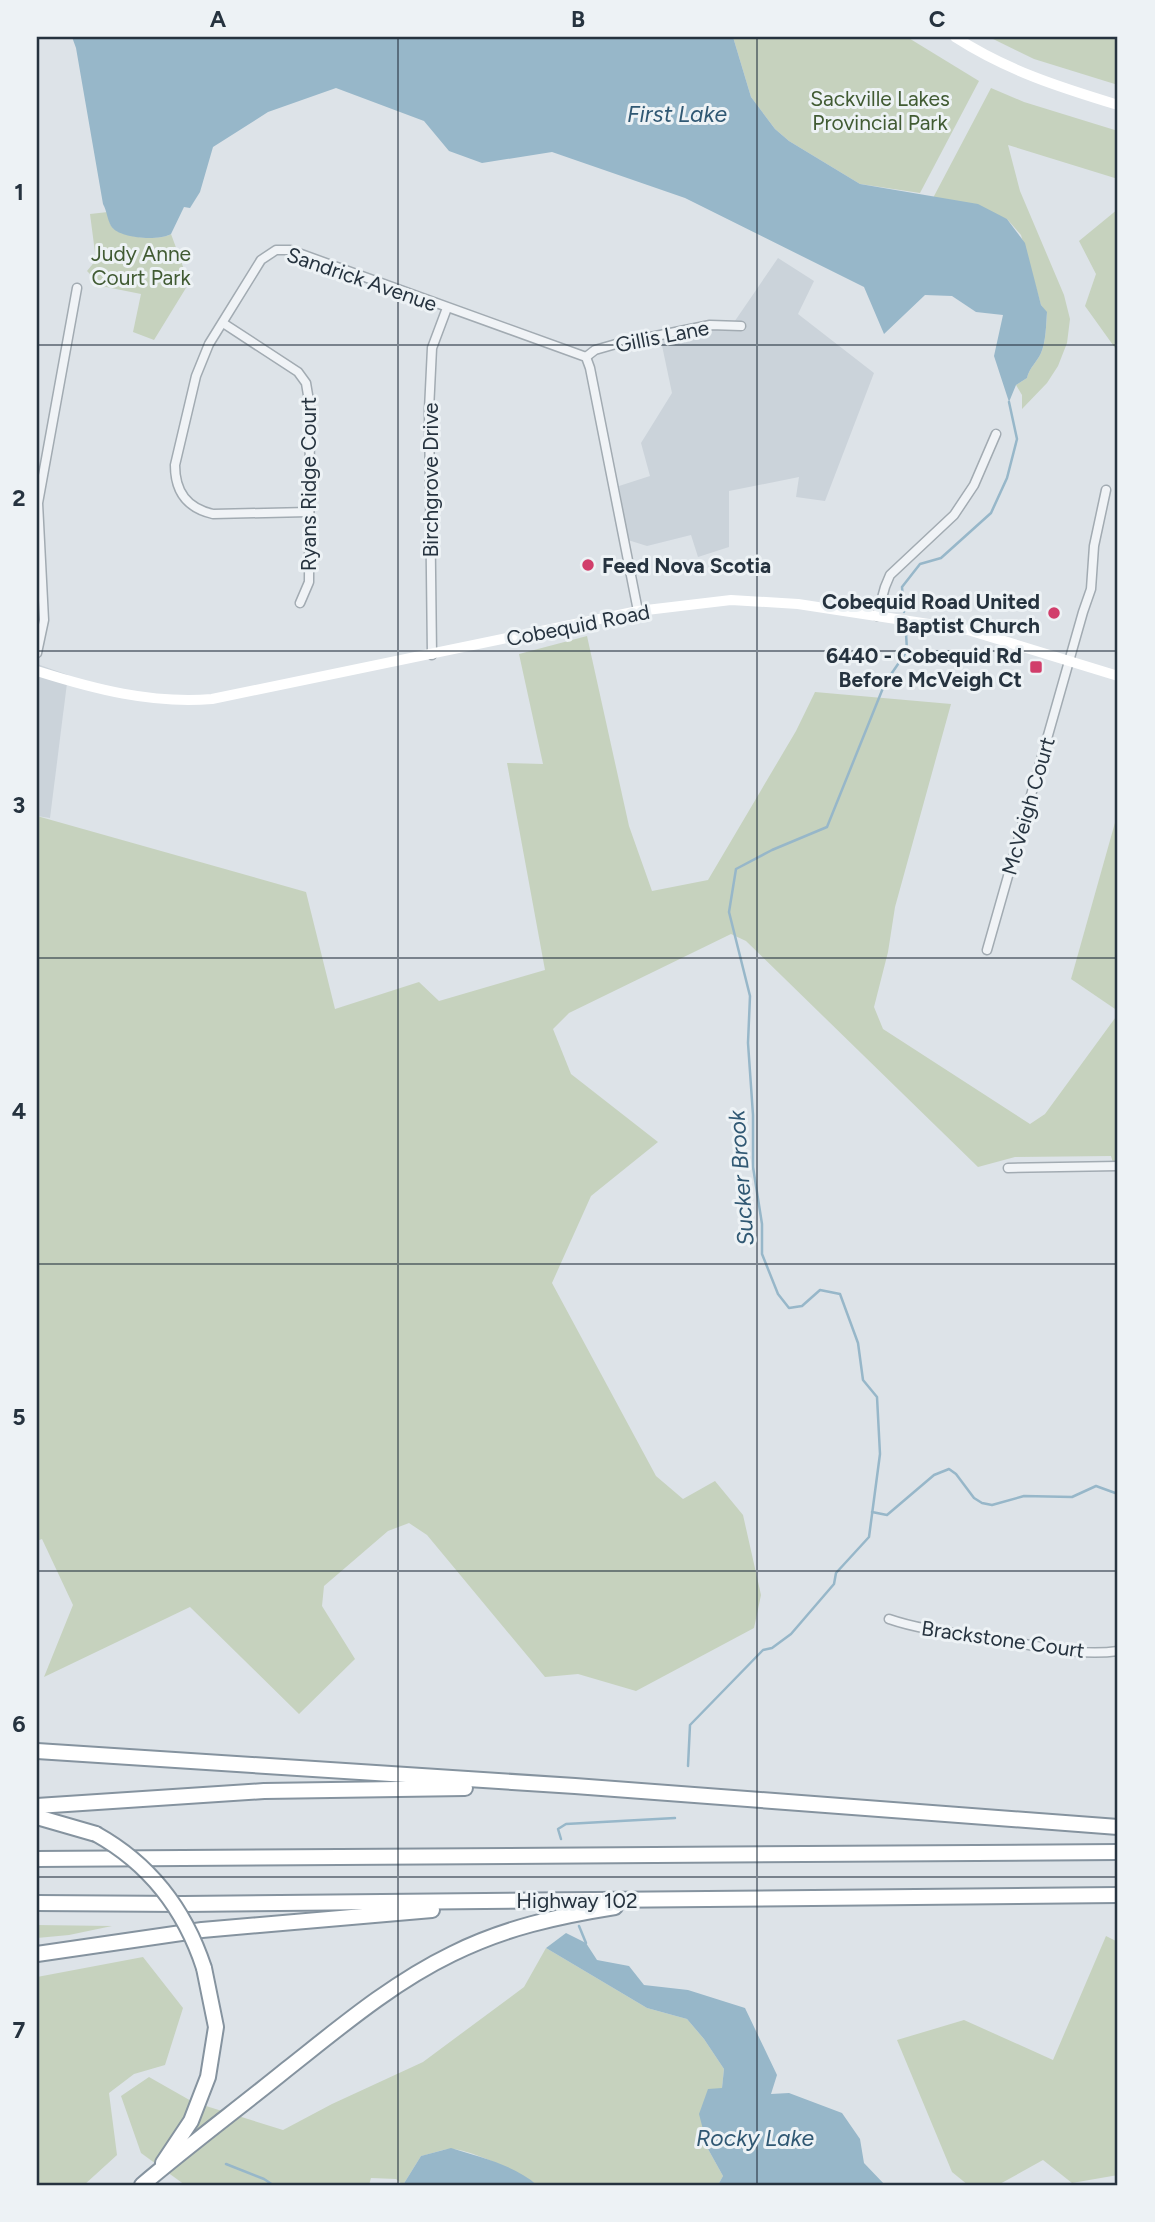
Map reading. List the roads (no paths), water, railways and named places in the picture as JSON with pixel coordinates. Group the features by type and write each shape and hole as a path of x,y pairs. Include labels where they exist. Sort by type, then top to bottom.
{"highway":[{"path":"37,1751 575,1786 1118,1827"},
{"path":"37,1806 264,1791 575,1786"},
{"path":"37,1817 96,1834 131,1856 149,1872 166,1892 195,1941 204,1968 215,2027 208,2077 191,2121 154,2175"},
{"path":"37,1859 1118,1852"},
{"name":"Highway 102","path":"37,1903 183,1905 1118,1895"},
{"path":"37,1954 202,1930 317,1922 525,1900"},
{"path":"142,2185 335,2032 400,1984 451,1954 508,1930 551,1918 657,1900"}],"main road":[{"path":"955,37 1018,72 1118,105"},
{"name":"Cobequid Road","path":"37,671 116,693 182,702 212,699 638,611 731,600 798,604 968,630 1118,676"}],"street":[{"name":"Sandrick Avenue","path":"309,512 201,512 188,505 179,493 175,479 175,466 196,376 209,344 261,260 269,253 284,249 586,357"},
{"path":"37,653 44,620 38,503 77,288"},
{"name":"Birchgrove Drive","path":"432,655 429,410 432,348 447,308"},
{"name":"Ryans Ridge Court","path":"223,323 298,372 306,383 310,407 309,582 300,603"},
{"name":"Gillis Lane","path":"586,357 595,350 616,344 710,325 741,326"},
{"path":"586,357 638,611"},
{"path":"877,616 890,575 954,515 974,485 996,434"},
{"name":"McVeigh Court","path":"987,950 1083,612 1090,598 1094,546 1107,489"},
{"path":"1008,1168 1118,1166"},
{"name":"Brackstone Court","path":"889,1619 913,1627 1051,1649 1106,1653 1118,1651"}],"water":[{"name":"First Lake","path":"72,37 733,37 751,97 775,129 789,141 860,184 978,204 1007,219 1025,243 1041,305 1047,312 1043,349 1027,378 1016,385 1009,402 994,356 1003,315 976,312 952,296 925,295 884,334 864,287 685,198 552,152 482,163 449,151 424,121 336,88 268,112 213,147 200,192 190,208 184,207 171,234 149,238 122,234 111,226 103,204"},
{"name":"Rocky Lake","path":"566,1933 586,1943 597,1960 629,1966 644,1985 688,1990 745,2008 777,2075 771,2094 789,2093 842,2113 860,2139 864,2163 885,2185 718,2185 723,2176 708,2149 699,2114 708,2089 722,2088 724,2069 687,2019 647,2008 546,1948"},
{"path":"451,2148 507,2167 537,2185 403,2185 421,2156"}],"waterway":[{"name":"Sucker Brook","path":"904,612 902,587 920,564 941,558 991,513 1007,478 1017,439 1009,402"},
{"name":"Sucker Brook","path":"688,1766 690,1725 763,1650 772,1648 791,1634 834,1584 836,1573 869,1537 880,1454 877,1397 863,1380 858,1343 840,1294 820,1290 802,1306 789,1308 778,1294 762,1254 762,1224 753,1167 748,1043 750,996 729,912 736,869 772,850 827,827 885,683 907,651 906,633"},
{"path":"872,1512 887,1515 934,1475 949,1469 974,1498 992,1505 1024,1496 1072,1497 1096,1486 1118,1494"},
{"name":"Sucker Brook","path":"561,1839 558,1829 566,1824 675,1818"},
{"name":"Sucker Brook","path":"579,1926 586,1943"},
{"path":"226,2164 273,2185"}],"place":[{"name":"Feed Nova Scotia","path":"588,565"},
{"name":"Cobequid Road United Baptist Church","path":"1054,613"},
{"name":"6440 - Cobequid Rd Before McVeigh Ct","path":"1036,667"}],"park label":[{"name":"Sackville Lakes Provincial Park","path":"880,110"},
{"name":"Judy Anne Court Park","path":"141,265"}]}
